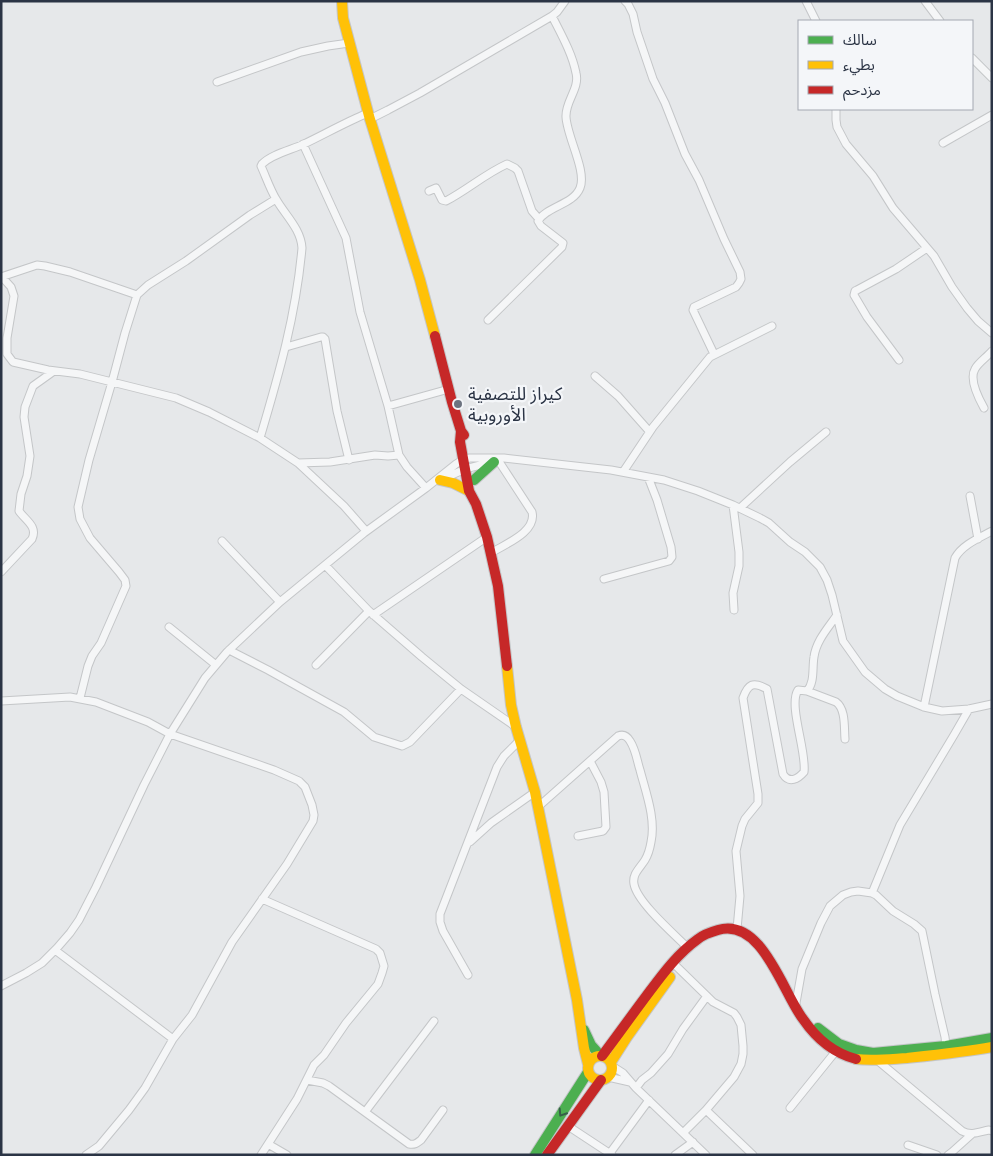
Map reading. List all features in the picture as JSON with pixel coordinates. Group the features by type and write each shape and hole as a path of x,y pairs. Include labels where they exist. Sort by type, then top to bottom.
{"street":[{"path":"342,1 348,43 420,280 461,431 460,438 474,480 476,504"},
{"path":"260,438 286,347 296,303 302,248 297,232 276,199 263,171 262,164 268,159 304,144 340,125 388,110 420,93 552,16 565,1"},
{"path":"625,1 633,14 653,79 740,272 741,279 736,287 693,308 714,354"},
{"path":"806,1 816,20"},
{"path":"925,1 939,20"},
{"path":"539,219 573,197 581,183 581,172 568,130 566,116 575,87 576,73 552,16"},
{"path":"217,82 301,52 348,43"},
{"path":"973,59 992,78"},
{"path":"836,110 837,127 846,144 873,176 893,208 934,256 967,308 992,333"},
{"path":"943,142 992,115"},
{"path":"304,144 346,238 360,312 388,406 399,455 426,488"},
{"path":"429,191 436,188 442,200 446,201 507,164 518,171 532,211 539,219 539,223 563,243 562,247 488,320"},
{"path":"80,698 92,656 101,642 126,586 125,580 119,572 90,538 80,519 78,507 89,460 137,295 148,284 186,261 250,215 276,199"},
{"path":"899,360 867,317 854,293 896,269 927,248"},
{"path":"137,295 45,266 37,266 2,277 11,287 14,296 7,338 7,354 13,362 54,371 80,374 176,398 210,412 260,438 298,462 344,506 366,531"},
{"path":"623,472 649,431 710,357 772,326"},
{"path":"286,347 322,336 325,339 337,411 349,460"},
{"path":"984,408 976,389 974,373 977,366 992,351"},
{"path":"1,572 32,540 34,535 33,526 18,511 30,456 24,417 25,407 33,386 54,371"},
{"path":"595,376 618,396 649,431"},
{"path":"388,406 449,389"},
{"path":"737,506 826,432"},
{"path":"298,462 330,462 376,455 399,455"},
{"path":"468,463 499,460"},
{"path":"474,480 499,460"},
{"path":"491,553 526,532 533,516 499,460"},
{"path":"1,986 42,963 70,933 86,907 170,734 205,678 229,650 280,602 366,531 426,488 468,463 499,460 623,472 664,480 737,506 769,523 812,558 820,567 832,595 843,641 865,672 885,689 924,707 942,711 969,709 992,704"},
{"path":"468,463 469,491 476,504 487,538 498,586 508,684 516,727 535,792 555,887 590,1075 595,1079 633,1085 639,1083 668,1054 682,1029 707,996"},
{"path":"604,578 668,561 672,557 671,547 657,500 648,477"},
{"path":"437,481 453,483 469,491"},
{"path":"970,496 978,539"},
{"path":"734,610 733,592 739,566 737,506"},
{"path":"924,707 955,558 957,553 992,531"},
{"path":"316,665 371,613 487,538"},
{"path":"222,541 280,602"},
{"path":"325,565 371,613 461,689 516,727"},
{"path":"807,691 811,683 816,647 837,615"},
{"path":"169,627 216,665"},
{"path":"229,650 344,712 374,737 400,746 410,742 461,689"},
{"path":"737,928 740,896 736,852 745,819 758,803 743,698 746,690 751,685 757,684 767,689 783,774 789,780 801,776 805,768 795,707 795,698 798,690 807,691 840,705 845,739"},
{"path":"1,701 62,697 80,698 107,706 148,722 170,734 274,770 300,781 305,787 314,815 313,821 287,864 232,942 192,1015 173,1039 145,1088 99,1146 86,1155"},
{"path":"872,893 903,818 969,709"},
{"path":"538,807 618,736 622,734 626,737 635,751 648,800 652,832 646,859 635,874 634,884 649,908 688,948"},
{"path":"468,975 443,931 440,914 497,767 504,756 520,740"},
{"path":"578,836 603,831 606,826 604,792 590,761"},
{"path":"467,844 491,823 535,792"},
{"path":"793,1003 802,970 830,906 844,894 858,891 872,893 893,912 922,931 946,1046"},
{"path":"261,1155 297,1099 314,1065 324,1055 346,1023 378,984 384,966 380,953 376,949 262,899"},
{"path":"601,1056 688,948 705,933 728,927 737,928 754,938 770,960 793,1003 811,1030 821,1040 842,1054 855,1058 876,1060 952,1054 992,1047"},
{"path":"55,950 173,1039"},
{"path":"676,962 707,996 737,1017 741,1025 744,1046 743,1054 734,1077 684,1132"},
{"path":"547,1155 604,1079 611,1073 612,1064 627,1037 676,962"},
{"path":"793,1003 825,1034 839,1044 873,1053 946,1046 992,1038"},
{"path":"365,1112 434,1021"},
{"path":"582,1027 601,1056"},
{"path":"790,1108 836,1051"},
{"path":"535,1155 593,1058 601,1056 608,1058 633,1085 706,1155"},
{"path":"876,1060 966,1134 992,1131"},
{"path":"307,1080 323,1083 328,1086 409,1144 417,1143 421,1140 443,1110"},
{"path":"568,1126 611,1154 649,1100"},
{"path":"706,1110 753,1155"},
{"path":"948,1155 972,1134"},
{"path":"674,1155 693,1142"},
{"path":"268,1144 287,1155"},
{"path":"908,1145 937,1155"}],"traffic: fast":[{"path":"474,480 494,462"},
{"path":"818,1028 839,1044 873,1053 946,1046 992,1038"},
{"path":"584,1030 591,1045 600,1055"},
{"path":"535,1155 588,1072"}],"traffic: slow":[{"path":"342,1 343,18 369,116 420,280 435,336"},
{"path":"440,480 453,483 469,491"},
{"path":"507,666 511,705 535,792 588,1064"},
{"path":"611,1062 670,977"},
{"path":"856,1059 907,1058 992,1047"},
{"path":"600,1056 609,1059 612,1068 609,1077 600,1080 591,1077 588,1068 591,1059 600,1056"}],"traffic: jam":[{"path":"435,336 452,402 464,435"},
{"path":"461,431 460,442 469,491 476,504 487,537 498,586 507,666"},
{"path":"602,1056 658,980 683,951 705,934 718,930 733,929 747,935 759,946 779,976 795,1007 814,1032 833,1049 856,1059"},
{"path":"547,1155 601,1080"}],"place":[{"name":"كيراز للتصفية الأوروبية","path":"458,404"}]}
